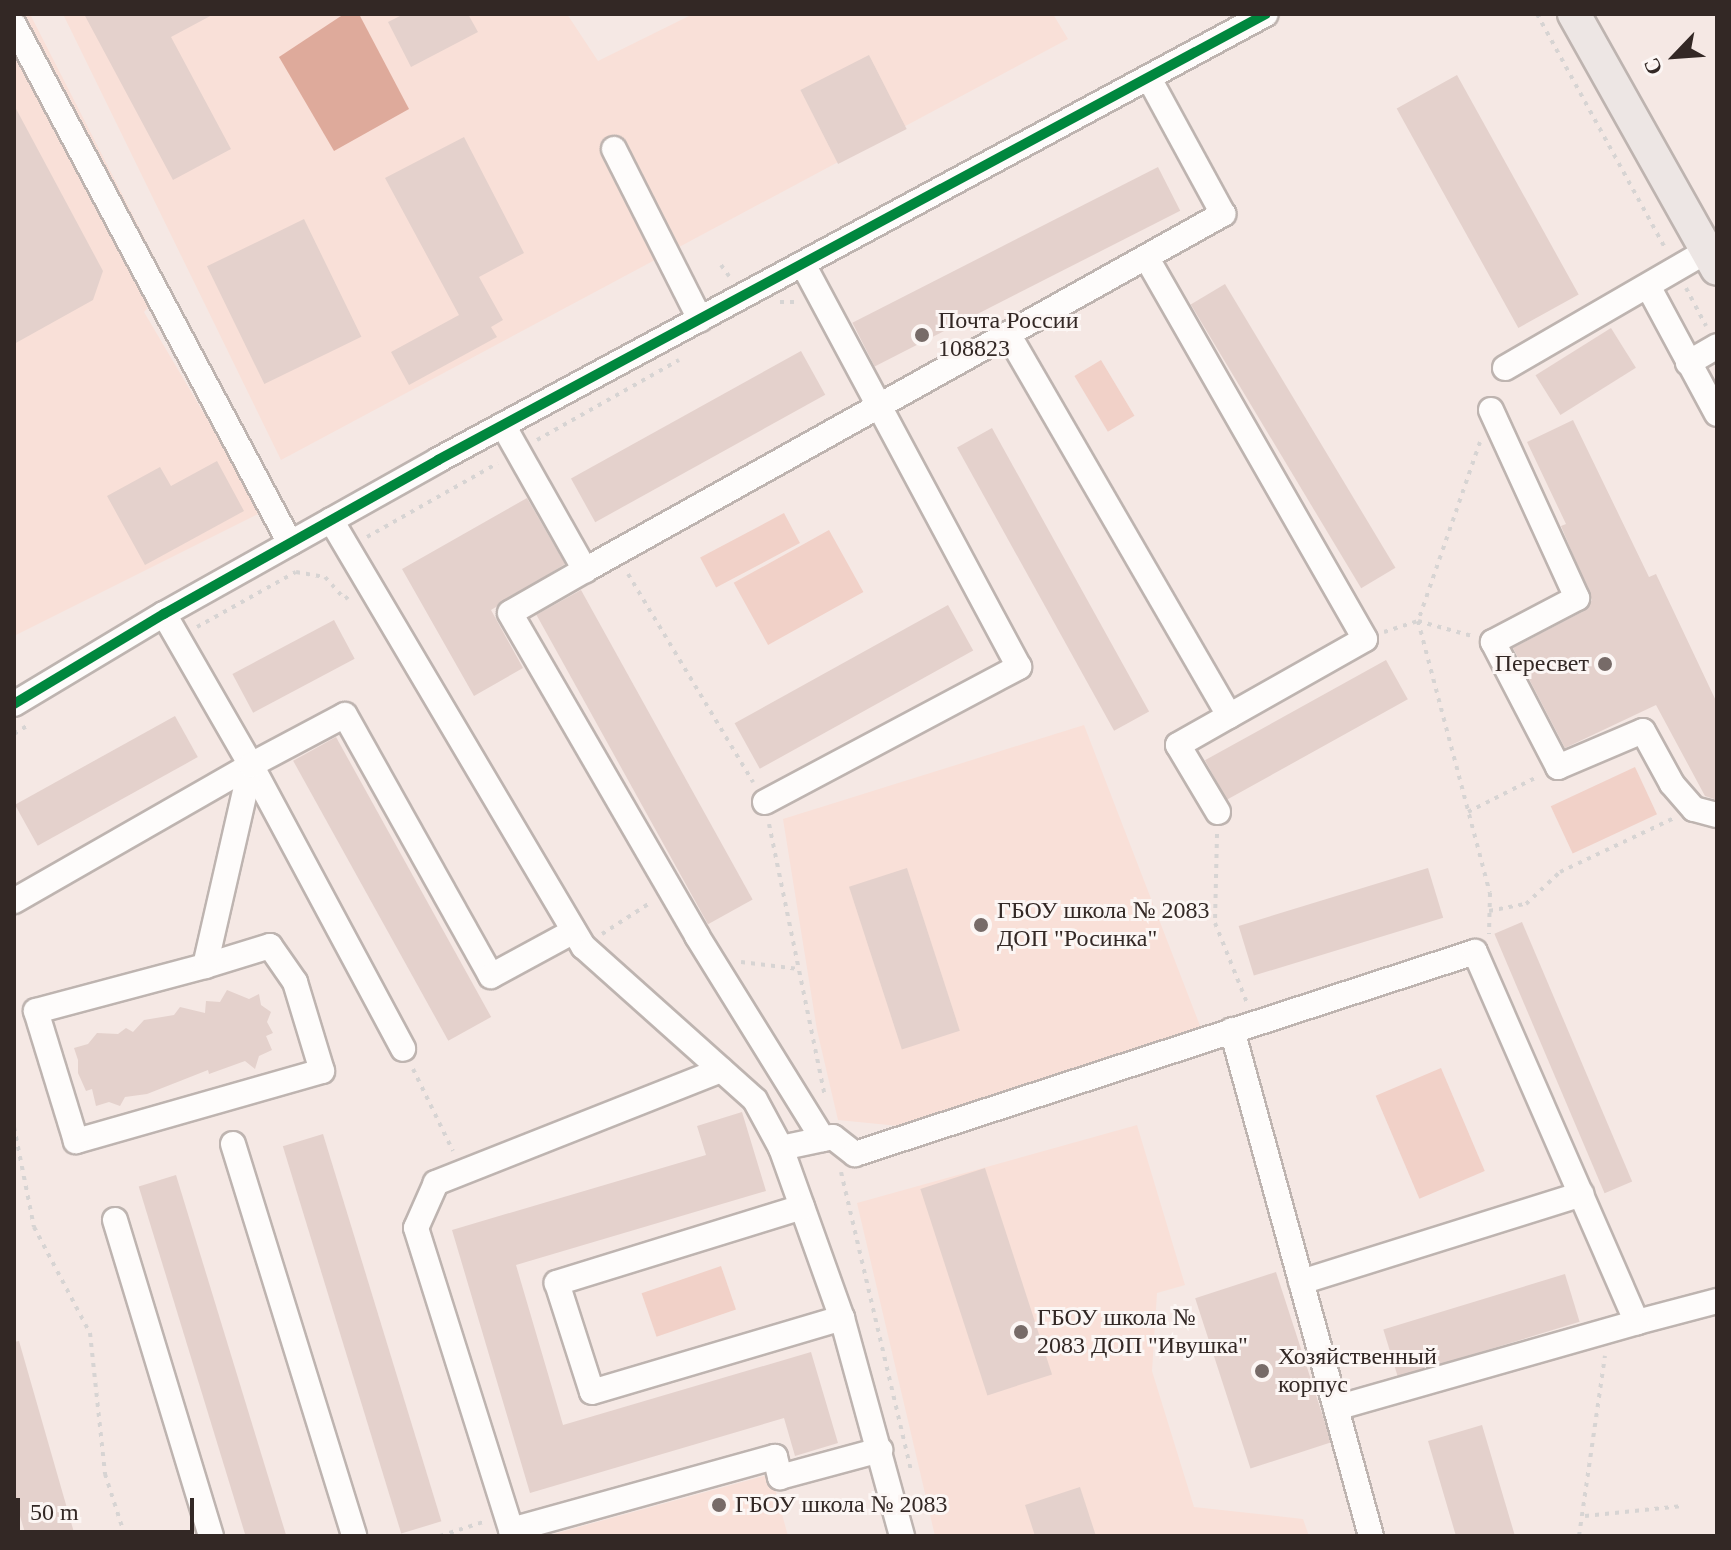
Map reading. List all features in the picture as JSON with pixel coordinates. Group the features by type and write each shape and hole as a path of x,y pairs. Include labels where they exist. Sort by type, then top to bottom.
{"main road":[{"path":"1574,14 1712,260"}],"street":[{"path":"14,704 164,614 503,425 1266,14"},
{"path":"14,25 290,543"},
{"path":"1149,78 1223,214 510,613 697,936 828,1138 855,1154 1475,952 1637,1322"},
{"path":"614,149 700,319"},
{"path":"1146,257 1365,639 1178,745 1218,812"},
{"path":"1505,368 1676,269 1712,260"},
{"path":"765,802 1019,667 803,264"},
{"path":"1648,286 1717,414"},
{"path":"1008,334 1229,716"},
{"path":"1688,363 1714,340"},
{"path":"1491,410 1577,598 1493,642 1558,767 1643,731 1672,784 1705,812"},
{"path":"503,425 585,570"},
{"path":"331,520 579,939 755,1100 781,1148 842,1318 902,1536"},
{"path":"164,614 251,765 403,1049"},
{"path":"14,901 251,765 345,715 491,976 579,939"},
{"path":"205,966 251,765"},
{"path":"270,946 295,982 322,1071 76,1141 36,1011 205,966 270,946"},
{"path":"1244,1027 1301,1282 1371,1536"},
{"path":"721,1070 436,1183 416,1228 511,1530 775,1457 780,1477 880,1450"},
{"path":"781,1148 828,1138"},
{"path":"233,1144 354,1536"},
{"path":"1301,1282 1581,1194"},
{"path":"802,1207 557,1283 592,1392 842,1318"},
{"path":"115,1220 211,1536"},
{"path":"1336,1408 1717,1301"}],"path":[{"path":"1537,14 1714,340"},
{"path":"767,310 780,302 796,304 818,292"},
{"path":"366,546 366,537 684,357"},
{"path":"1475,952 1488,940 1490,893 1418,621 1491,410"},
{"path":"615,553 765,802 828,1138 912,1475"},
{"path":"178,637 296,572 325,577 345,599 368,583"},
{"path":"1365,639 1418,621 1493,642"},
{"path":"14,734 28,725"},
{"path":"1468,812 1558,767"},
{"path":"1218,812 1215,923 1244,1027"},
{"path":"1489,911 1526,904 1560,872 1705,812"},
{"path":"579,939 650,903"},
{"path":"403,1049 464,1172"},
{"path":"14,1127 34,1227 90,1333 105,1474 125,1536"},
{"path":"1579,1536 1608,1331"},
{"path":"1584,1516 1682,1506"},
{"path":"440,1536 507,1515"}],"shaded area":[{"path":"14,14 30,14 168,284 144,312 262,512 14,636"},
{"path":"63,14 567,14 598,61 693,14 1053,14 1068,39 281,460"},
{"path":"344,14 359,14 409,109 334,151 279,57"},
{"path":"1101,360 1134,416 1108,432 1074,376"},
{"path":"784,513 800,543 716,588 700,558"},
{"path":"829,530 863,592 768,645 734,583"},
{"name":"ГБОУ школа № 2083 ДОП \"Росинка\"","path":"1084,725 1202,1031 919,1128 838,1120 817,1030 783,819"},
{"path":"1635,767 1657,814 1573,853 1551,806"},
{"path":"1441,1068 1485,1171 1419,1199 1376,1096"},
{"name":"ГБОУ школа № 2083 ДОП \"Ивушка\"","path":"1137,1125 1185,1285 1157,1293 1152,1371 1194,1507 1303,1519 1309,1536 935,1536 857,1203"},
{"path":"721,1266 736,1309 657,1337 642,1293"},
{"name":"ГБОУ школа № 2083","path":"771,1474 788,1536 546,1536"}],"building":[{"path":"84,14 214,14 171,37 231,149 173,180"},
{"path":"404,14 468,14 478,32 411,67 388,22"},
{"path":"869,55 907,129 838,164 800,90"},
{"path":"1457,75 1579,295 1518,328 1397,108"},
{"path":"14,105 103,271 93,300 14,344"},
{"path":"464,137 524,253 479,277 503,320 491,327 497,337 409,385 391,352 459,315 385,178"},
{"path":"1158,167 1180,211 875,366 852,323"},
{"path":"304,219 361,337 264,384 207,266"},
{"path":"1225,284 1395,568 1361,588 1191,305"},
{"path":"1611,328 1636,368 1560,415 1536,375"},
{"path":"801,351 825,395 595,522 571,479"},
{"path":"1573,420 1649,577 1656,574 1717,703 1717,800 1705,796 1656,705 1565,748 1513,648 1584,611 1592,600 1561,526 1566,524 1527,442"},
{"path":"992,428 1149,711 1114,731 957,447"},
{"path":"217,461 244,511 145,565 107,496 160,467 171,486"},
{"path":"527,498 565,564 491,610 523,668 474,696 402,569"},
{"path":"581,590 753,900 708,924 536,615"},
{"path":"948,605 973,650 760,769 735,723"},
{"path":"334,620 355,659 253,713 232,674"},
{"path":"1386,660 1408,699 1227,800 1205,760"},
{"path":"175,716 198,757 38,846 15,805"},
{"path":"336,737 491,1017 448,1041 293,761"},
{"path":"907,868 960,1031 902,1049 849,887"},
{"path":"1428,868 1443,918 1254,976 1239,926"},
{"path":"1522,922 1632,1182 1605,1193 1494,934"},
{"path":"227,990 249,999 259,994 261,1005 271,1012 267,1022 273,1033 266,1036 272,1050 259,1056 255,1069 245,1061 209,1074 208,1070 147,1094 125,1097 120,1106 109,1102 96,1106 92,1089 86,1091 78,1073 74,1048 88,1044 97,1033 118,1034 126,1028 133,1032 144,1020 174,1015 180,1007 205,1013 206,1001 220,1002"},
{"path":"742,1112 766,1191 516,1265 563,1425 811,1352 838,1443 795,1456 784,1418 530,1493 452,1230 706,1155 697,1126"},
{"path":"323,1134 441,1521 401,1534 283,1146"},
{"path":"985,1168 1052,1374 987,1395 920,1189"},
{"path":"176,1175 286,1536 246,1536 139,1186"},
{"name":"Хозяйственный корпус","path":"1276,1272 1331,1442 1250,1469 1195,1298"},
{"path":"1565,1274 1580,1322 1398,1377 1383,1330"},
{"path":"19,1341 75,1536 26,1536 14,1496 14,1342"},
{"path":"1482,1425 1515,1536 1456,1536 1428,1441"},
{"path":"1080,1487 1096,1536 1035,1536 1025,1505"}],"cycle path":[{"path":"14,704 164,614 438,460 1266,14"}],"place":[{"name":"Почта России 108823","path":"922,335"},
{"name":"Пересвет","path":"1605,664"},
{"name":"ГБОУ школа № 2083 ДОП \"Росинка\"","path":"981,925"},
{"name":"ГБОУ школа № 2083 ДОП \"Ивушка\"","path":"1021,1332"},
{"name":"Хозяйственный корпус","path":"1262,1371"},
{"name":"ГБОУ школа № 2083","path":"719,1505"}]}
